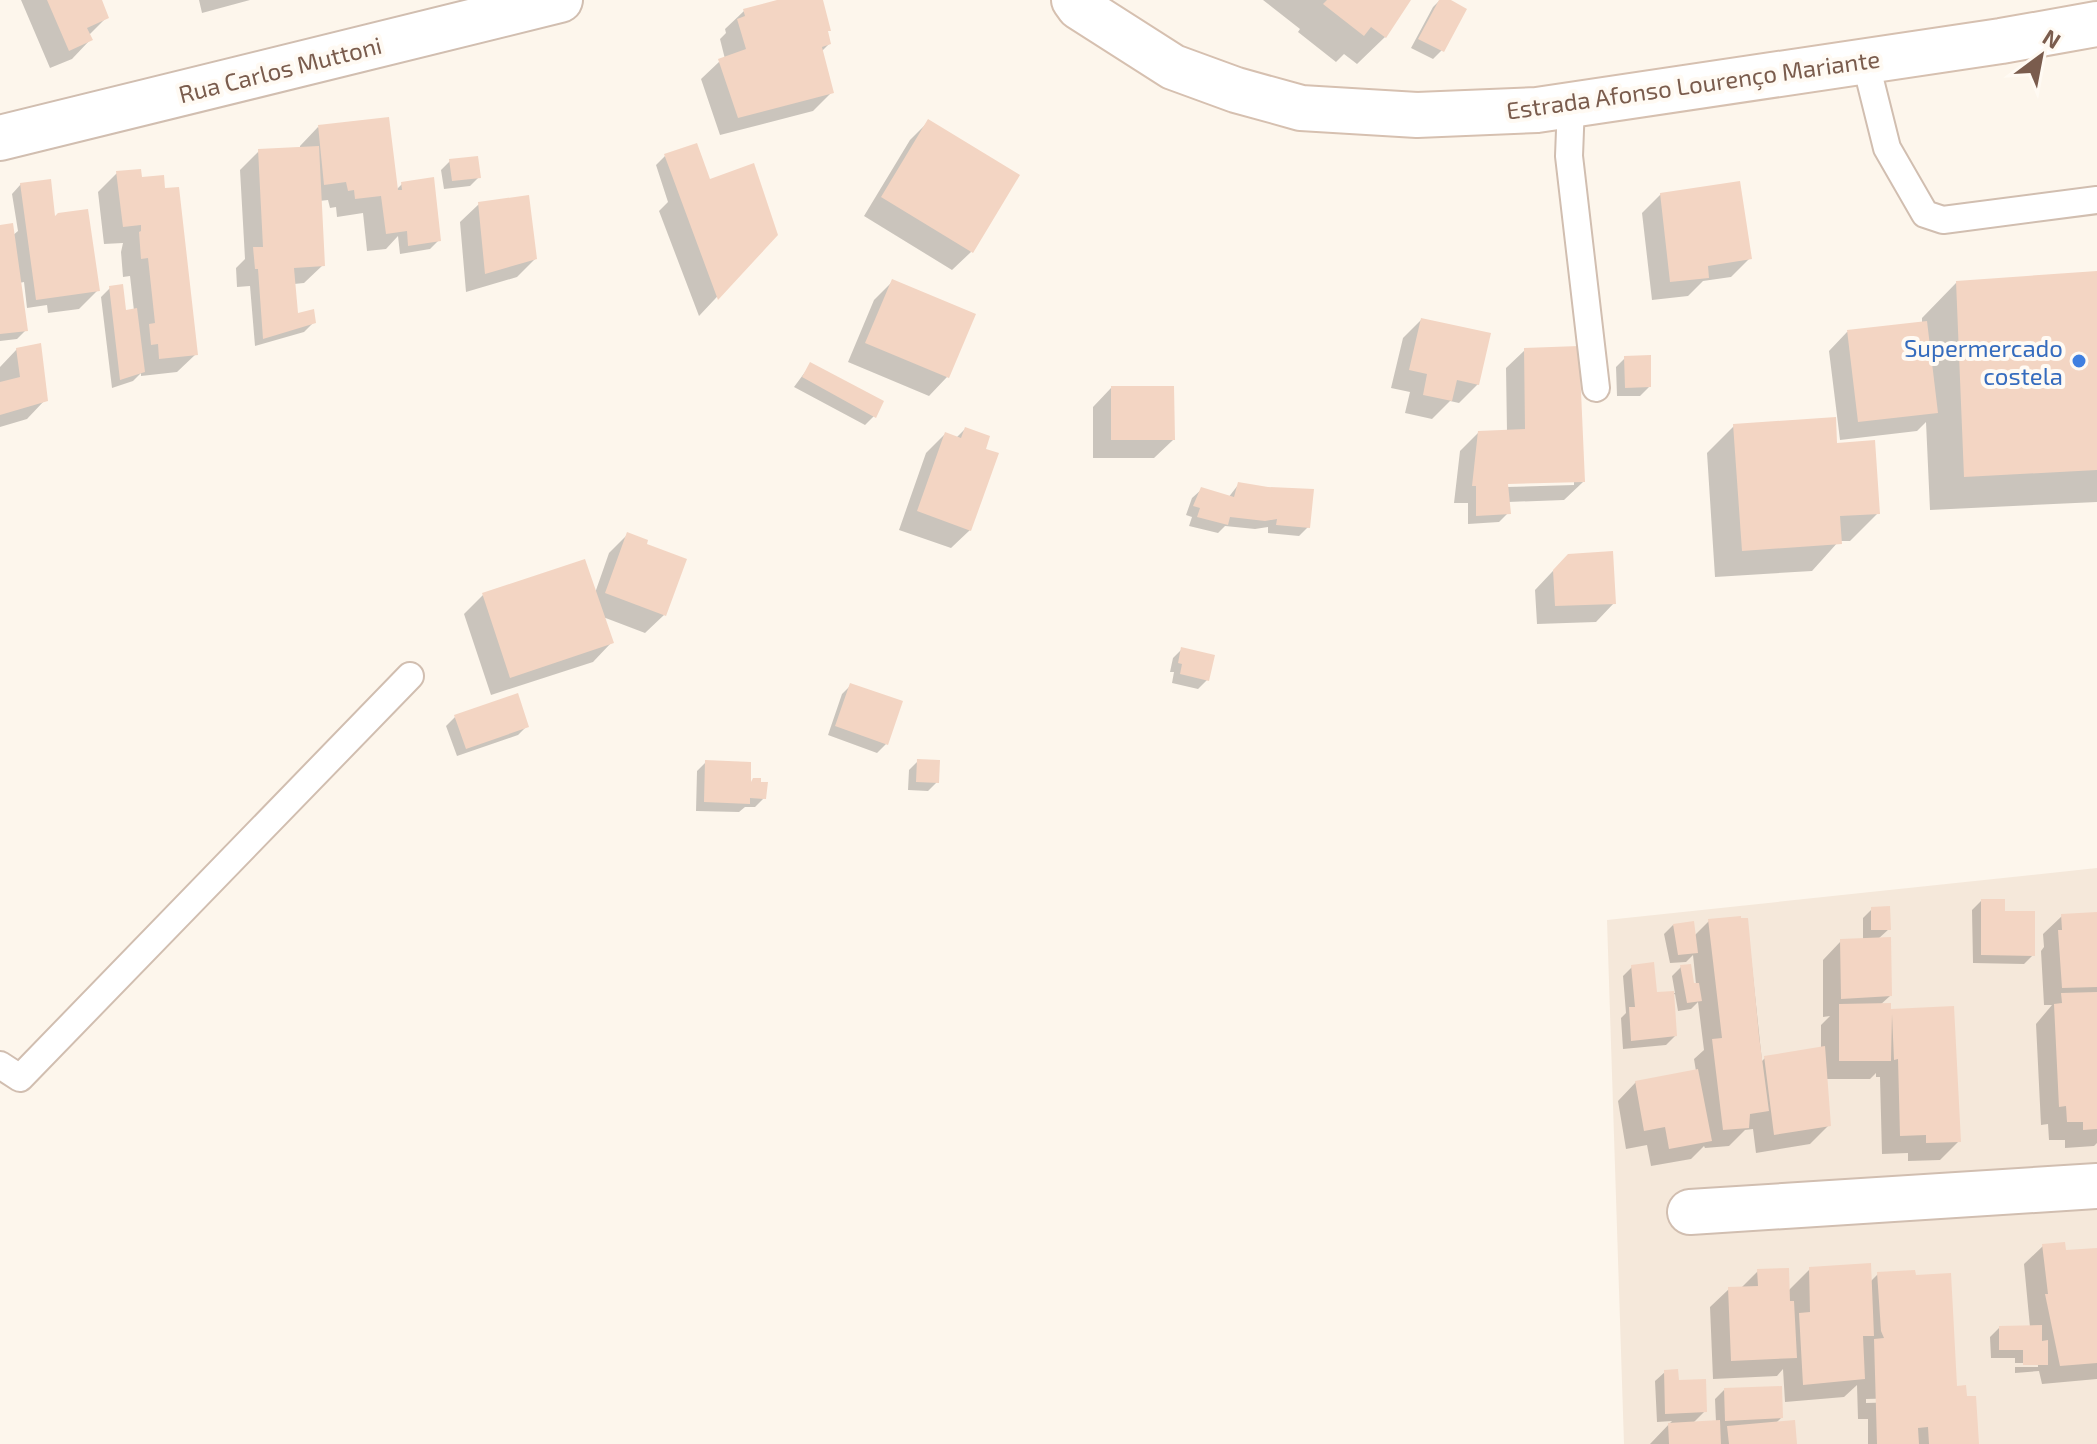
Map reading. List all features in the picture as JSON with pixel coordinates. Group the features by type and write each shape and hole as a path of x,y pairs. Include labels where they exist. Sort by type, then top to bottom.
{"main road":[{"name":"Rua Carlos Muttoni","path":"0,138 560,0"},
{"name":"Estrada Afonso Lourenço Mariante","path":"1074,0 1079,7 1173,67 1236,90 1301,108 1417,115 1537,110 2097,24"},
{"path":"1690,1212 2097,1186"}],"lane":[{"path":"1865,60 1887,148 1925,214 1943,220 2097,200"},
{"path":"1571,104 1569,156 1596,388"},
{"path":"0,1065 20,1078 410,676"}],"shaded area":[{"path":"2097,868 2097,1444 1624,1444 1607,920"}],"building":[{"path":"47,0 102,0 109,18 87,28 93,40 69,51"},
{"path":"777,0 823,0 831,44 822,47 834,93 738,118 718,59 746,49 737,19 745,16 743,9"},
{"path":"1327,0 1411,0 1386,38 1371,27 1364,36 1323,4"},
{"path":"1439,0 1451,0 1467,9 1444,52 1418,39"},
{"path":"389,117 398,190 402,190 401,182 434,177 441,241 408,246 407,231 386,234 381,196 355,199 354,190 348,191 346,182 324,185 318,125"},
{"path":"928,119 1020,175 973,253 881,197"},
{"path":"697,143 710,179 754,163 778,235 718,300 664,154"},
{"path":"319,146 325,266 294,268 298,313 314,309 316,323 263,339 258,269 255,269 253,247 263,247 258,149"},
{"path":"478,156 481,178 452,181 449,159"},
{"path":"141,169 142,177 164,175 165,188 179,187 198,355 159,359 158,344 151,345 149,324 155,323 148,258 141,259 141,225 123,227 116,171"},
{"path":"51,179 55,216 88,209 100,291 36,300 20,183"},
{"path":"1740,181 1752,259 1708,266 1709,278 1670,282 1660,193"},
{"path":"529,195 537,259 485,274 478,202"},
{"path":"13,223 28,331 0,334 0,225"},
{"path":"2097,271 2097,470 1964,477 1956,281"},
{"path":"892,279 976,314 949,378 865,343"},
{"path":"123,284 126,310 137,308 145,372 120,380 109,286"},
{"path":"1421,318 1491,333 1479,385 1457,380 1452,401 1423,395 1427,374 1409,370"},
{"path":"1927,321 1938,413 1858,422 1847,330"},
{"path":"41,343 48,401 0,415 0,382 20,377 16,348"},
{"path":"1579,346 1585,482 1508,484 1511,514 1476,516 1476,486 1472,486 1478,431 1525,429 1524,348"},
{"path":"1651,355 1651,387 1625,388 1624,356"},
{"path":"810,362 884,401 876,418 802,377"},
{"path":"1111,386 1174,386 1175,440 1111,440"},
{"path":"1836,417 1837,443 1875,440 1880,514 1840,516 1842,544 1742,551 1733,424"},
{"path":"965,427 990,436 986,449 999,453 971,531 917,511 945,432 961,438"},
{"path":"1238,482 1314,489 1310,528 1276,525 1277,519 1265,521 1230,517 1228,525 1197,517 1200,508 1193,506 1201,487 1234,497"},
{"path":"627,532 648,540 647,544 687,559 666,616 605,593"},
{"path":"1613,551 1616,604 1555,606 1553,570 1568,554"},
{"path":"585,559 614,643 510,678 482,593"},
{"path":"1181,647 1215,655 1209,681 1180,674 1182,664 1178,663"},
{"path":"850,683 903,701 888,745 835,726"},
{"path":"518,693 529,727 466,749 454,715"},
{"path":"917,759 940,760 939,783 916,782"},
{"path":"705,760 751,762 751,782 753,778 761,778 761,782 768,782 766,799 750,798 750,804 704,802"},
{"path":"1981,899 2005,899 2005,911 2035,911 2035,956 1981,955"},
{"path":"1890,906 1891,930 1871,930 1871,907"},
{"path":"2097,912 2097,987 2062,988 2058,930 2062,930 2061,914"},
{"path":"1748,918 1769,1111 1750,1114 1749,1128 1723,1130 1712,1039 1722,1038 1708,919"},
{"path":"1694,921 1698,953 1678,955 1673,924"},
{"path":"1891,937 1892,996 1841,999 1840,939"},
{"path":"1654,962 1657,992 1674,991 1677,1036 1631,1041 1629,1007 1635,1007 1631,965"},
{"path":"1691,964 1694,983 1699,983 1702,1001 1687,1003 1680,965"},
{"path":"2097,992 2097,1129 2083,1130 2083,1122 2067,1122 2066,1106 2059,1107 2054,1004 2062,1003 2061,993"},
{"path":"1891,1003 1891,1009 1954,1006 1961,1142 1926,1143 1926,1135 1900,1136 1898,1059 1894,1060 1892,1014 1891,1061 1839,1061 1839,1004"},
{"path":"1825,1046 1831,1126 1774,1135 1764,1056"},
{"path":"1698,1069 1712,1141 1669,1149 1665,1127 1644,1131 1635,1081"},
{"path":"2065,1242 2066,1250 2097,1248 2097,1363 2060,1366 2045,1294 2048,1294 2042,1244"},
{"path":"1871,1263 1874,1336 1863,1336 1865,1379 1803,1385 1799,1313 1810,1312 1809,1267"},
{"path":"1789,1268 1797,1358 1731,1361 1728,1287 1758,1286 1757,1269"},
{"path":"1915,1270 1916,1275 1951,1273 1957,1386 1966,1385 1967,1396 1976,1396 1979,1444 1929,1444 1928,1427 1918,1428 1919,1444 1877,1444 1874,1339 1884,1338 1877,1272"},
{"path":"2042,1325 2042,1341 2048,1340 2048,1365 2023,1365 2023,1350 1999,1350 1999,1326"},
{"path":"1678,1369 1679,1380 1706,1379 1707,1412 1665,1414 1664,1370"},
{"path":"1782,1386 1783,1418 1725,1421 1724,1388"},
{"path":"1720,1420 1721,1444 1669,1444 1668,1423"},
{"path":"1795,1420 1797,1444 1729,1444 1727,1426"}],"place":[{"name":"Supermercado costela","path":"2079,361"}]}
